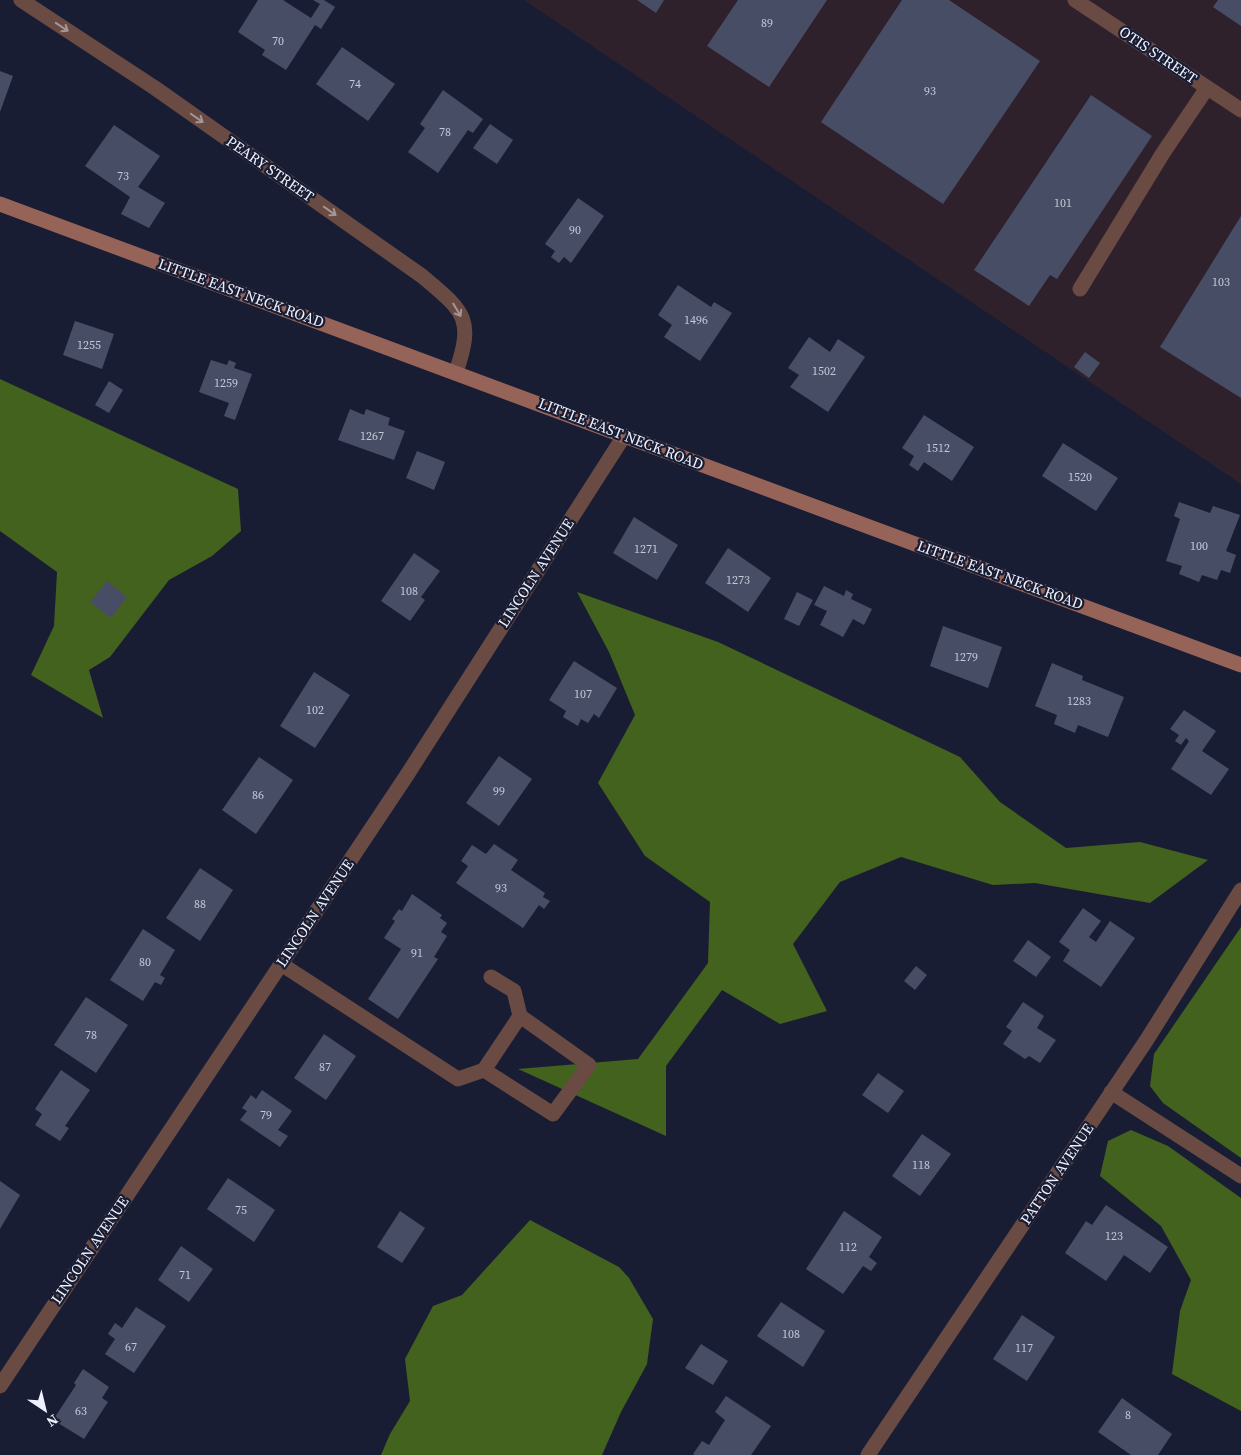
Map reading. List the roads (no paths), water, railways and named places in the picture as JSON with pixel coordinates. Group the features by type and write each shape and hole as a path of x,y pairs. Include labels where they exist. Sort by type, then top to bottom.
{"main road":[{"name":"LITTLE EAST NECK ROAD","path":"0,204 1241,665"}],"street":[{"name":"PEARY STREET","path":"21,0 155,88 422,276 453,303 463,320 466,334 456,372"},
{"name":"OTIS STREET","path":"1075,0 1241,110"},
{"path":"1080,289 1163,153 1207,88"},
{"name":"LINCOLN AVENUE","path":"0,1386 407,775 624,436"},
{"name":"PATTON AVENUE","path":"868,1455 1112,1092 1241,890"},
{"path":"281,964 458,1079 484,1070 520,1016"},
{"path":"484,1070 553,1114 589,1065 520,1016 514,991 491,977"},
{"path":"1112,1092 1241,1176"}]}
